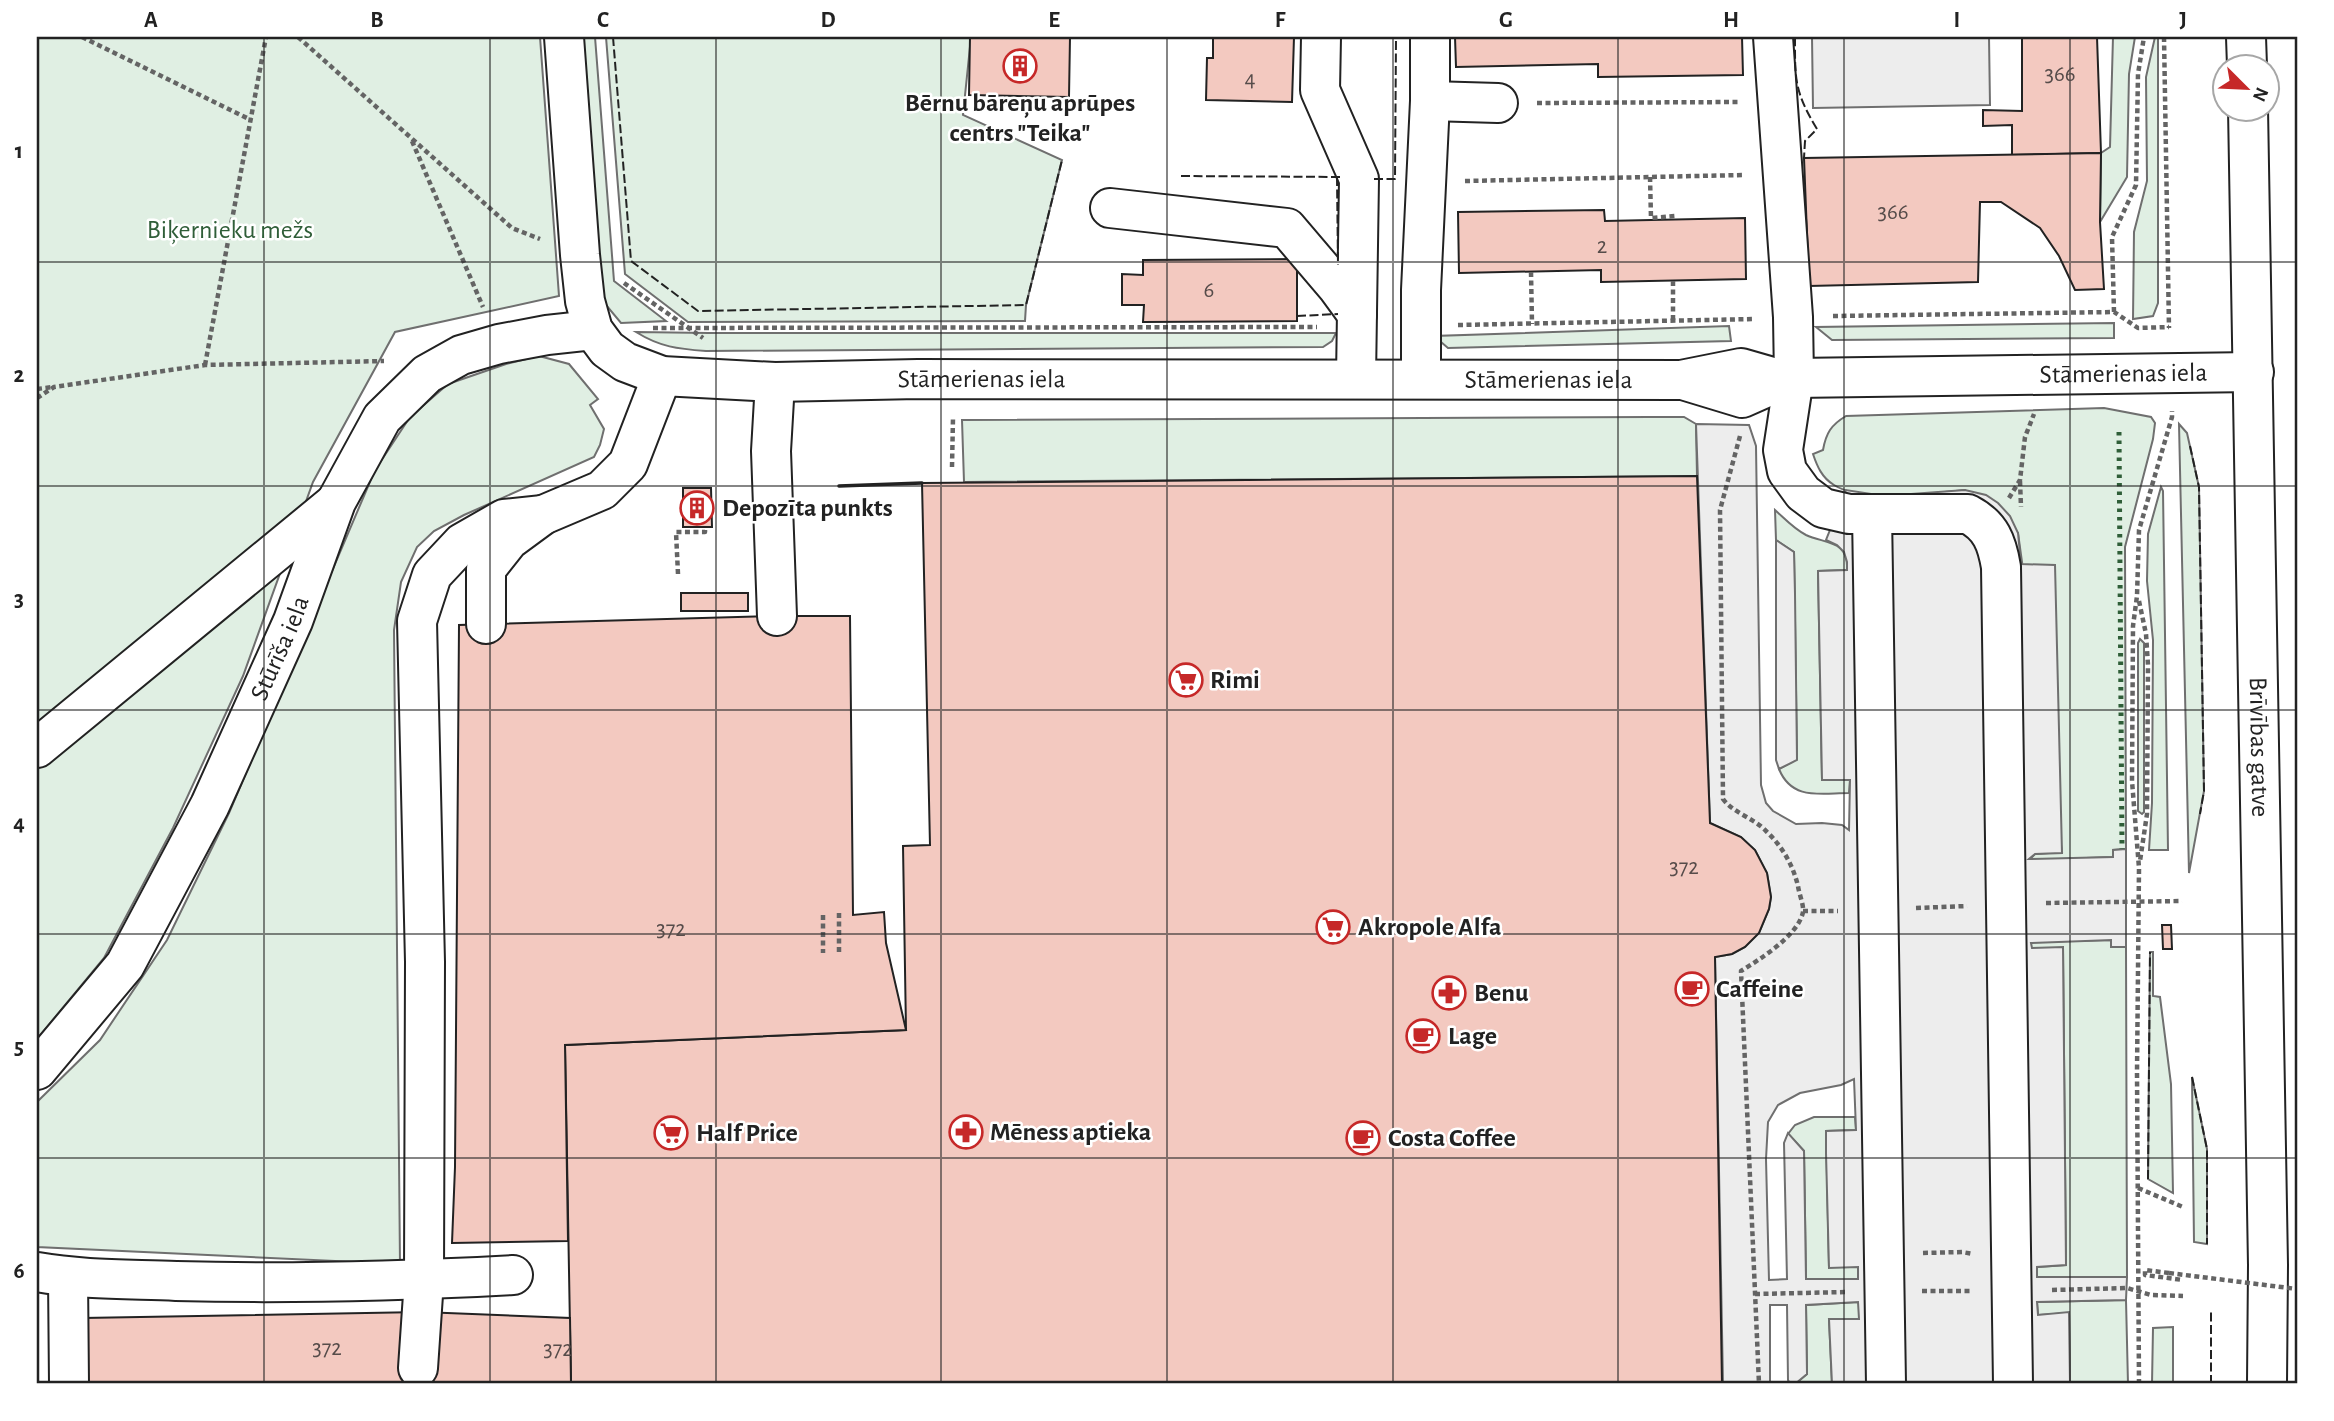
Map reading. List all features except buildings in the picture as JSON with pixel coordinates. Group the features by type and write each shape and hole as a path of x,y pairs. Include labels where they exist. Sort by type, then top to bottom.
{"main road":[{"name":"Stāmerienas iela","path":"564,37 580,255 585,301 593,330 607,349 625,362 662,376 775,382 918,379 1681,380 1742,398 1789,379 2254,372"},
{"path":"1321,37 1320,90 1359,179 1356,379"},
{"path":"1421,379 1421,290 1430,101 1430,37"},
{"path":"1773,37 1793,317 1783,450 1787,471 1803,493 1823,508 1849,514 1968,514 1980,520 1989,530 1997,545 2001,567 2004,904 2014,1384"},
{"path":"1430,101 1498,103"},
{"name":"Brīvības gatve","path":"2248,122 2277,1368"},
{"path":"1110,208 1287,228 1357,314"},
{"name":"Stūrīša iela","path":"37,1070 125,965 211,805 293,621 336,502 382,418 427,374 461,355 499,344 593,330"},
{"path":"486,624 486,569 509,540 543,515 602,490 628,464 662,376"},
{"path":"775,382 771,451 777,616"},
{"path":"37,748 336,502"},
{"path":"1872,514 1885,1384"},
{"path":"455,1167 435,1158 425,962 417,621 432,575 462,543 504,519 543,515"},
{"path":"418,1368 435,1118"},
{"path":"69,1384 52,1275 239,1283 424,1280 513,1275"}],"path":[{"path":"82,37 251,120"},
{"path":"205,365 265,37"},
{"path":"298,37 512,228 580,255"},
{"path":"2113,312 2112,237 2136,185 2138,74 2144,37"},
{"path":"2164,37 2169,336"},
{"path":"1498,103 1778,102"},
{"path":"410,137 499,344"},
{"path":"1426,182 1783,175"},
{"path":"1650,177 1651,218 1675,216"},
{"path":"1531,272 1532,324"},
{"path":"619,279 690,328"},
{"path":"1673,281 1673,321"},
{"path":"37,388 205,365 381,359 427,374"},
{"path":"37,398 54,387"},
{"path":"2139,1384 2139,868 2132,781 2133,626 2137,596 2139,530 2172,417 2172,402"},
{"path":"1989,530 2020,480 2025,437 2038,403"},
{"path":"952,467 953,413"},
{"path":"1741,432 1720,510 1723,799 1766,830 1780,846 1794,871 1803,911 1795,928 1782,942 1741,971 1759,1384"},
{"path":"678,574 676,532 705,532 705,527"},
{"path":"2137,596 2146,634 2148,665 2147,814 2139,868"},
{"path":"2038,904 2182,901"},
{"path":"1907,908 1968,906"},
{"path":"1803,911 1849,911"},
{"path":"839,914 839,953"},
{"path":"823,915 823,953"},
{"path":"2138,1188 2183,1207"},
{"path":"1916,1257 1922,1253 1962,1252 1980,1258"},
{"path":"2183,1280 2145,1275 2145,1270 2297,1289"}],"green space":[{"name":"Biķernieku mežs","path":"37,37 540,37 559,296 395,332 313,482 243,676 173,828 104,958 37,1039"},
{"path":"579,37 595,37 614,281 666,321 621,323 606,305 598,271"},
{"path":"606,37 971,37 963,115 1062,160 1026,305 1025,321 688,322 625,274"},
{"path":"2113,37 2135,37 2129,74 2127,177 2100,222 2101,153 2110,147"},
{"path":"2155,37 2158,37 2158,303 2153,316 2133,319 2134,232 2147,181 2146,77"},
{"path":"2114,323 2114,338 1832,340 1816,327"},
{"path":"1729,326 1731,341 1448,348 1434,336"},
{"path":"636,332 1336,333 1332,341 1323,347 706,351 670,346"},
{"path":"539,356 569,364 598,399 590,405 604,429 594,457 434,531 417,547 401,582 394,630 400,1264 37,1247 37,1102 100,1040 167,940 229,813 375,470 410,417 448,384"},
{"path":"2104,408 2151,417 2155,423 2125,547 2126,849 2113,850 2113,857 2029,860 2035,854 2062,852 2018,533 1965,490 1898,496 1847,491 1826,479 1813,454 1823,450 1830,430 1846,416"},
{"path":"1684,417 1696,424 1697,476 964,482 962,420"},
{"path":"2179,424 2187,433 2199,487 2204,791 2189,873"},
{"path":"2161,487 2168,850 2149,850 2152,803 2153,640 2147,581 2148,534"},
{"path":"1775,510 1802,533 1840,548 1847,560 1847,570 1818,571 1822,779 1850,780 1849,793 1818,794 1799,791 1791,786 1779,769 1797,759 1794,552 1776,540"},
{"path":"2140,639 2144,643 2142,814 2138,811"},
{"path":"2112,940 2112,947 2126,947 2127,1277 2037,1278 2037,1267 2066,1265 2063,948 2031,948 2031,942"},
{"path":"2150,952 2153,952 2153,996 2160,997 2171,1084 2173,1193 2148,1179"},
{"path":"2192,1077 2207,1149 2207,1244 2194,1242"},
{"path":"1814,1117 1855,1117 1856,1130 1826,1131 1829,1267 1858,1267 1859,1279 1806,1279 1804,1151 1788,1134 1795,1125"},
{"path":"2126,1300 2128,1384 2070,1384 2069,1313 2038,1315 2037,1302"},
{"path":"1859,1302 1859,1319 1829,1319 1832,1384 1795,1384 1807,1374 1806,1305"},
{"path":"2173,1327 2173,1384 2152,1384 2153,1328"}],"shaded area":[{"path":"1812,37 1989,37 1990,105 1813,108"},
{"path":"1696,424 1749,425 1756,446 1761,785 1766,803 1773,811 1796,824 1842,825 1849,830 1850,780 1822,780 1818,571 1847,570 1844,552 1826,540 1846,490 1884,496 1965,490 1986,495 2010,516 2018,533 2021,564 2055,565 2062,853 2035,854 2029,859 2113,857 2113,850 2126,849 2126,947 2111,947 2111,940 2031,943 2032,948 2063,947 2066,1265 2037,1267 2037,1277 2127,1277 2126,1300 2037,1302 2038,1315 2069,1312 2070,1384 1832,1384 1829,1319 1859,1319 1858,1302 1806,1305 1807,1374 1795,1384 1790,1384 1788,1380 1787,1305 1770,1305 1770,1384 1723,1384 1715,957 1732,954 1745,947 1759,933 1771,897 1767,873 1755,850 1741,837 1710,823","holes":["1854,1079 1856,1130 1826,1131 1826,1153 1829,1268 1858,1267 1858,1279 1806,1279 1804,1151 1788,1133 1784,1143 1787,1279 1769,1280 1766,1159 1768,1122 1778,1105 1800,1093 1841,1085"]},
{"path":"1776,540 1794,552 1795,594 1797,760 1779,769 1776,760"}],"hedge":[{"path":"2119,432 2122,849"}],"fence":[{"path":"613,37 631,261 698,311 1026,305 1062,160"},
{"path":"1374,179 1395,179 1396,37"},
{"path":"1795,37 1797,84 1817,129 1805,141 1804,158"},
{"path":"1181,176 1342,177"},
{"path":"1337,177 1338,265"},
{"path":"1297,316 1338,314"},
{"path":"2190,446 2199,487 2204,791 2200,814"},
{"path":"2148,1179 2150,952"},
{"path":"2192,1077 2207,1149 2207,1244"},
{"path":"2211,1312 2211,1384"}],"wall":[{"path":"839,486 922,483"}],"place":[{"name":"Bērnu bāreņu aprūpes centrs \"Teika\"","path":"1020,66"},
{"name":"Depozīta punkts","path":"697,508"},
{"name":"Rimi","path":"1186,680"},
{"name":"Akropole Alfa","path":"1333,927"},
{"name":"Caffeine","path":"1692,989"},
{"name":"Benu","path":"1449,993"},
{"name":"Lage","path":"1423,1036"},
{"name":"Mēness aptieka","path":"966,1132"},
{"name":"Half Price","path":"671,1133"},
{"name":"Costa Coffee","path":"1363,1138"}]}
